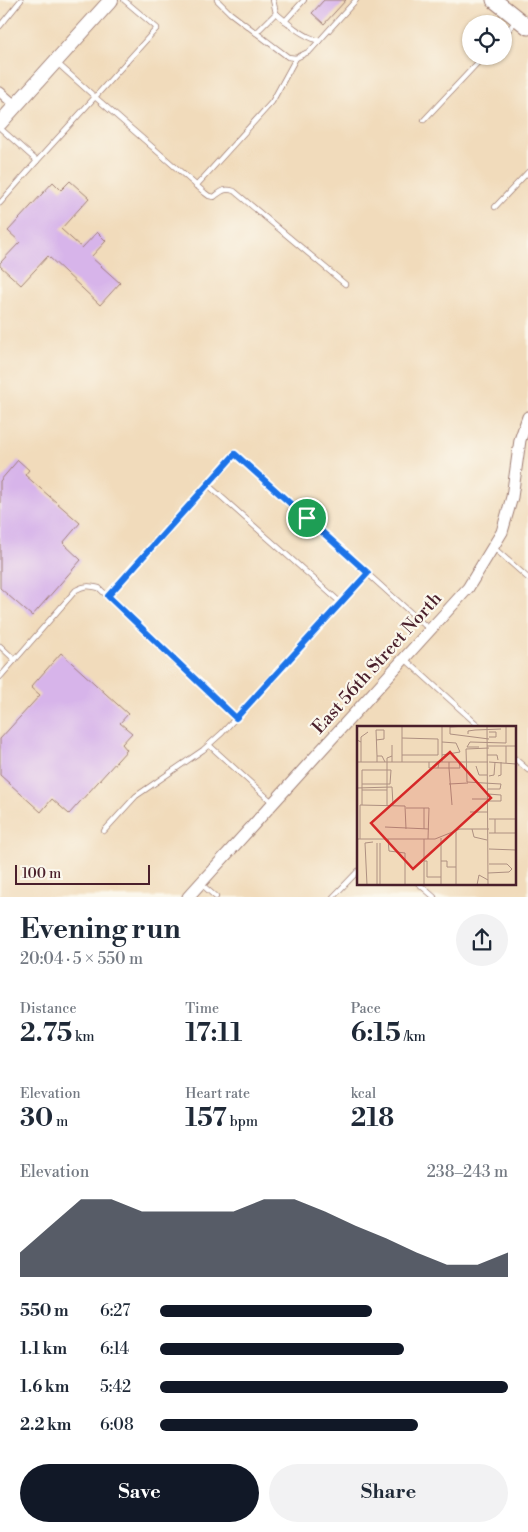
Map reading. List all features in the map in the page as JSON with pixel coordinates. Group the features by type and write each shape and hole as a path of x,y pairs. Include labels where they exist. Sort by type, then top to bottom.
{"main road":[{"path":"0,123 111,0"},
{"path":"494,0 523,22"}],"street":[{"path":"0,92 16,106"},
{"name":"East 56th Street North","path":"188,897 468,588 502,532 512,497 520,440 528,418"}],"lane":[{"path":"0,26 21,0"},
{"path":"0,203 158,28 124,0"},
{"path":"217,0 256,34 288,57 296,58 310,51 356,0"},
{"path":"272,0 276,13 285,21 300,34 319,41"},
{"path":"285,21 304,0"},
{"path":"256,34 276,13"},
{"path":"512,30 523,22"},
{"path":"196,186 272,102 296,58"},
{"path":"56,62 209,196 214,197 227,188 234,191 345,284"},
{"path":"424,120 476,65"},
{"path":"0,128 37,161"},
{"path":"495,208 528,172"},
{"path":"108,596 235,454 430,630"},
{"path":"208,485 341,603"},
{"path":"494,548 528,578"},
{"path":"104,831 136,796 209,745 368,573"},
{"path":"0,676 76,590 83,586 90,586 99,588 108,596 236,718"},
{"path":"0,646 15,660"},
{"path":"404,658 479,726"},
{"path":"209,745 273,803"},
{"path":"516,760 528,770"},
{"path":"333,897 357,872"},
{"path":"200,884 216,897"},
{"path":"419,884 434,897"}],"building":[{"path":"324,0 346,0 324,24 312,13"},
{"path":"70,181 89,198 61,229 82,248 97,232 106,241 91,257 120,283 100,305 48,256 21,285 0,266 0,263 20,242 8,231 53,182 61,190"},
{"path":"18,460 29,470 25,475 80,523 63,543 81,560 32,616 0,588 0,481"},
{"path":"61,653 128,714 120,723 132,733 122,744 127,750 69,814 52,799 41,812 0,775 0,739 40,695 31,687"}],"route":[{"path":"235,454 307,518 368,573 236,718 108,596 235,454"}]}
